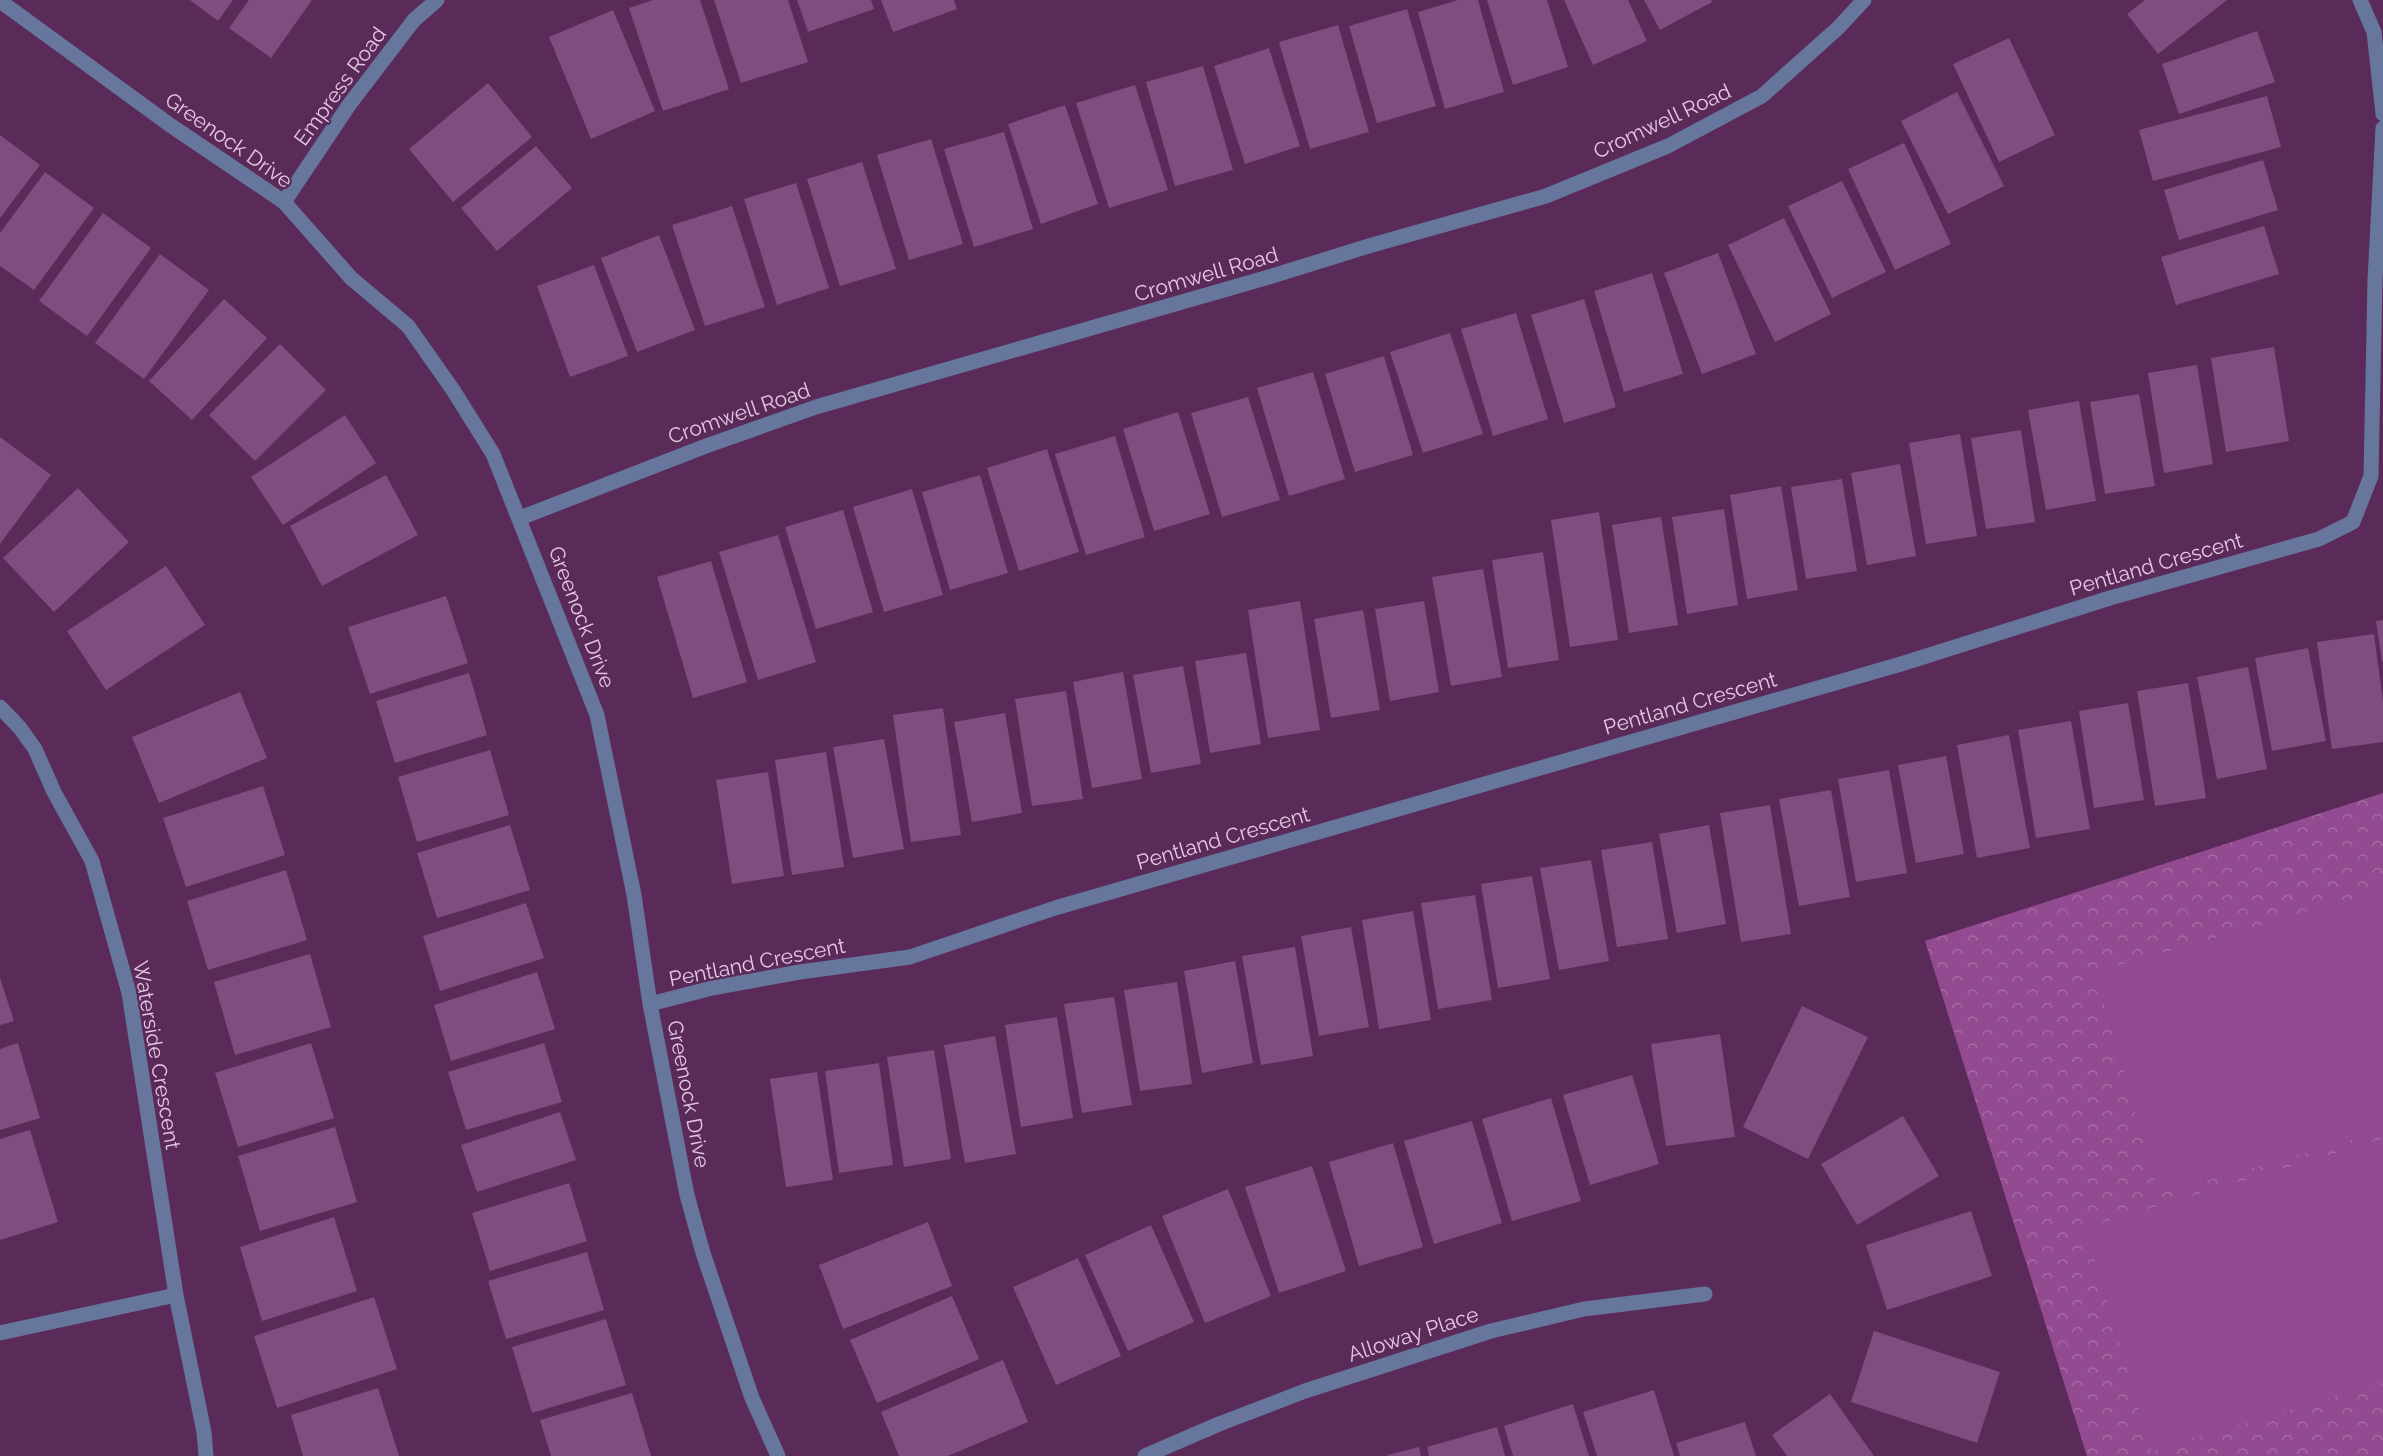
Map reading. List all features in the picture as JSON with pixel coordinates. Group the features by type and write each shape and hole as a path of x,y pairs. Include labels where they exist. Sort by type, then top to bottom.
{"street":[{"name":"Empress Road","path":"284,202 363,86 414,20 437,0"},
{"name":"Cromwell Road","path":"520,518 706,446 816,407 1546,196 1668,146 1762,96 1838,28 1864,0"},
{"path":"2360,0 2374,32 2383,114"},
{"name":"Greenock Drive","path":"0,1 170,125 284,202 351,278 408,326 453,390 493,454 597,715 634,895 650,1004 687,1195 703,1253 752,1398 778,1456"},
{"name":"Pentland Crescent","path":"650,1004 712,988 800,972 910,957 1055,908 1901,664 2110,598 2319,539 2353,522 2372,476 2375,280 2383,128"},
{"name":"Waterside Crescent","path":"0,707 20,728 35,749 54,792 92,861 129,993 176,1295 204,1432 206,1456"},
{"name":"Alloway Place","path":"1144,1456 1305,1391 1491,1331 1584,1309 1705,1294"},
{"path":"0,1333 176,1295"}],"green space":[{"path":"2383,793 2383,1456 2087,1456 1925,941"},
{"path":"2383,891 2383,1131 2159,1194 2095,972"},
{"path":"2383,1139 2383,1382 2151,1451 2085,1228"}],"building":[{"path":"190,0 233,0 218,21"},
{"path":"249,0 312,0 271,58 229,28"},
{"path":"653,0 700,0 729,89 663,111 629,8"},
{"path":"714,0 788,0 808,62 741,83"},
{"path":"797,0 871,0 874,9 808,32"},
{"path":"881,0 954,0 957,9 893,32"},
{"path":"1458,0 1478,0 1504,92 1445,109 1418,12"},
{"path":"1487,0 1547,0 1568,67 1513,85"},
{"path":"1564,0 1628,0 1647,41 1593,65"},
{"path":"1644,0 1711,0 1712,2 1660,30"},
{"path":"2145,0 2227,0 2158,54 2127,14"},
{"path":"1407,9 1436,106 1377,123 1349,26"},
{"path":"613,10 655,111 591,139 549,37"},
{"path":"1338,25 1369,132 1310,149 1279,42"},
{"path":"2257,31 2275,82 2179,114 2162,64"},
{"path":"2009,38 2055,135 1999,162 1953,64"},
{"path":"1269,48 1300,146 1245,164 1214,66"},
{"path":"1203,66 1233,170 1175,186 1146,82"},
{"path":"488,83 532,137 453,202 409,149"},
{"path":"1135,85 1168,190 1109,208 1076,103"},
{"path":"1957,92 2004,186 1948,214 1901,121"},
{"path":"2267,96 2281,147 2153,181 2139,130"},
{"path":"1065,105 1098,204 1041,224 1008,124"},
{"path":"1004,132 1033,229 974,247 944,149"},
{"path":"0,135 40,165 0,218"},
{"path":"931,139 963,244 909,260 877,155"},
{"path":"1904,143 1951,244 1895,270 1848,169"},
{"path":"536,146 572,188 497,251 461,208"},
{"path":"2263,160 2278,210 2179,240 2164,190"},
{"path":"862,162 896,269 840,286 807,179"},
{"path":"45,172 94,208 34,290 0,266 0,233"},
{"path":"1842,181 1886,272 1832,298 1788,206"},
{"path":"796,183 829,288 777,305 744,199"},
{"path":"732,206 765,307 705,326 672,225"},
{"path":"103,213 151,248 87,336 39,301"},
{"path":"1784,218 1831,314 1775,342 1728,245"},
{"path":"2264,226 2279,274 2176,305 2161,257"},
{"path":"659,235 695,330 637,352 601,258"},
{"path":"1718,253 1756,354 1702,374 1664,273"},
{"path":"160,254 209,290 144,379 95,343"},
{"path":"594,265 628,356 570,377 537,286"},
{"path":"1652,273 1683,374 1624,392 1594,291"},
{"path":"224,299 267,338 192,420 149,381"},
{"path":"1584,299 1616,407 1564,423 1531,315"},
{"path":"1516,313 1548,419 1493,436 1461,329"},
{"path":"1450,333 1483,434 1423,453 1390,352"},
{"path":"280,344 326,390 255,461 209,415"},
{"path":"2274,347 2289,441 2226,452 2211,358"},
{"path":"1384,356 1413,455 1355,472 1325,374"},
{"path":"2197,365 2213,464 2164,473 2148,373"},
{"path":"1313,372 1345,479 1289,496 1257,388"},
{"path":"2139,394 2155,486 2105,494 2090,402"},
{"path":"1248,397 1280,500 1222,517 1191,413"},
{"path":"2079,401 2096,501 2046,510 2028,410"},
{"path":"1178,412 1210,514 1154,531 1123,429"},
{"path":"345,415 376,463 283,525 251,477"},
{"path":"2021,430 2035,522 1986,529 1971,438"},
{"path":"1960,434 1977,536 1926,544 1909,443"},
{"path":"1115,436 1145,537 1086,555 1055,454"},
{"path":"0,437 51,475 0,544"},
{"path":"1047,449 1079,552 1019,571 987,468"},
{"path":"1900,464 1916,556 1867,565 1851,473"},
{"path":"386,475 418,535 322,586 290,526"},
{"path":"980,475 1008,573 950,590 922,492"},
{"path":"1842,479 1857,571 1806,579 1791,487"},
{"path":"1781,486 1798,590 1747,599 1730,495"},
{"path":"78,488 129,542 54,612 3,558"},
{"path":"912,489 943,595 884,612 853,507"},
{"path":"1724,509 1738,605 1687,614 1672,517"},
{"path":"843,510 873,612 816,629 785,527"},
{"path":"1599,512 1618,640 1570,647 1551,520"},
{"path":"1661,517 1678,625 1629,633 1612,525"},
{"path":"778,535 816,662 758,680 719,552"},
{"path":"1543,552 1559,660 1508,668 1492,560"},
{"path":"711,561 747,682 693,698 657,577"},
{"path":"166,566 205,625 106,690 67,631"},
{"path":"1483,569 1502,677 1451,686 1432,577"},
{"path":"446,596 468,663 370,694 348,627"},
{"path":"1300,601 1320,730 1268,738 1248,610"},
{"path":"1424,601 1439,692 1390,701 1375,609"},
{"path":"1363,610 1380,710 1331,718 1314,619"},
{"path":"2383,620 2383,661 2382,661 2376,621"},
{"path":"2374,634 2383,701 2383,742 2332,749 2317,642"},
{"path":"2308,648 2326,741 2272,751 2255,658"},
{"path":"1246,653 1261,744 1210,753 1195,661"},
{"path":"1183,666 1201,764 1151,773 1133,675"},
{"path":"2248,667 2267,769 2217,779 2197,677"},
{"path":"1123,672 1142,779 1092,788 1073,682"},
{"path":"469,673 487,735 395,763 376,701"},
{"path":"2188,683 2206,798 2155,806 2137,691"},
{"path":"1066,691 1083,799 1032,806 1015,699"},
{"path":"240,692 267,758 159,803 132,737"},
{"path":"2128,703 2144,800 2094,808 2079,711"},
{"path":"943,708 961,835 911,842 893,715"},
{"path":"1005,713 1022,813 972,822 954,722"},
{"path":"2071,721 2090,829 2036,838 2018,730"},
{"path":"2009,735 2030,848 1977,858 1957,745"},
{"path":"884,739 904,849 853,858 833,747"},
{"path":"490,750 509,815 417,842 398,777"},
{"path":"826,752 844,867 792,875 775,760"},
{"path":"1946,756 1964,854 1916,863 1898,765"},
{"path":"1889,770 1907,873 1856,882 1838,779"},
{"path":"768,772 784,876 732,884 716,780"},
{"path":"263,786 285,855 186,887 163,818"},
{"path":"1831,790 1850,897 1799,906 1779,799"},
{"path":"1770,805 1791,934 1741,942 1720,813"},
{"path":"510,825 530,890 437,918 417,853"},
{"path":"1709,825 1726,924 1677,933 1659,834"},
{"path":"1652,842 1668,939 1617,947 1601,850"},
{"path":"1591,860 1609,961 1559,970 1540,868"},
{"path":"286,870 307,940 208,970 187,901"},
{"path":"1532,876 1550,979 1498,988 1481,884"},
{"path":"1475,895 1492,1000 1438,1009 1421,903"},
{"path":"526,903 544,958 440,991 423,936"},
{"path":"1413,911 1431,1020 1379,1029 1362,920"},
{"path":"1351,927 1369,1027 1319,1036 1301,936"},
{"path":"1295,947 1313,1056 1261,1065 1242,956"},
{"path":"310,954 331,1027 235,1055 214,982"},
{"path":"1235,961 1253,1063 1202,1073 1184,971"},
{"path":"537,972 555,1029 451,1061 434,1005"},
{"path":"0,978 14,1021 0,1025"},
{"path":"1177,982 1192,1084 1140,1091 1124,990"},
{"path":"1114,997 1132,1105 1082,1113 1064,1004"},
{"path":"1802,1006 1868,1037 1808,1159 1743,1127"},
{"path":"1057,1017 1073,1118 1021,1127 1005,1025"},
{"path":"1720,1034 1735,1137 1666,1146 1651,1044"},
{"path":"995,1036 1016,1154 965,1163 944,1045"},
{"path":"18,1043 40,1118 0,1130 0,1049"},
{"path":"311,1043 334,1118 238,1147 215,1073"},
{"path":"544,1043 562,1102 466,1130 448,1072"},
{"path":"934,1050 951,1159 904,1167 887,1057"},
{"path":"879,1063 893,1165 839,1173 825,1071"},
{"path":"817,1072 833,1180 786,1187 770,1079"},
{"path":"1632,1075 1659,1164 1590,1185 1563,1095"},
{"path":"1551,1098 1581,1201 1512,1221 1482,1119"},
{"path":"560,1112 576,1160 477,1192 461,1145"},
{"path":"1903,1116 1939,1176 1857,1225 1821,1164"},
{"path":"1472,1121 1502,1223 1434,1244 1404,1141"},
{"path":"335,1127 357,1202 260,1231 238,1156"},
{"path":"30,1130 58,1222 0,1240 0,1139"},
{"path":"1393,1143 1423,1247 1359,1266 1329,1162"},
{"path":"1312,1166 1346,1271 1279,1293 1245,1187"},
{"path":"569,1183 587,1241 490,1271 472,1213"},
{"path":"1228,1189 1271,1296 1205,1323 1162,1216"},
{"path":"1971,1211 1992,1276 1887,1310 1866,1245"},
{"path":"334,1217 357,1291 262,1321 240,1247"},
{"path":"928,1222 952,1286 843,1329 819,1265"},
{"path":"1151,1225 1194,1322 1128,1351 1085,1255"},
{"path":"587,1252 604,1310 506,1339 488,1281"},
{"path":"1078,1258 1121,1356 1056,1385 1013,1287"},
{"path":"952,1296 979,1359 877,1403 850,1340"},
{"path":"374,1297 397,1369 277,1408 254,1336"},
{"path":"606,1319 626,1385 532,1413 512,1347"},
{"path":"1874,1331 2000,1372 1977,1443 1851,1402"},
{"path":"1003,1360 1028,1422 948,1456 899,1456 881,1412"},
{"path":"378,1388 399,1456 303,1456 291,1415"},
{"path":"1654,1390 1674,1456 1597,1456 1583,1412"},
{"path":"632,1393 651,1456 551,1456 540,1420"},
{"path":"1830,1394 1874,1456 1787,1456 1772,1435"},
{"path":"1573,1404 1589,1456 1513,1456 1504,1426"},
{"path":"1745,1422 1756,1456 1680,1456 1676,1443"},
{"path":"1497,1427 1505,1456 1429,1456 1427,1447"},
{"path":"1419,1447 1421,1456 1388,1456 1388,1455"}]}
